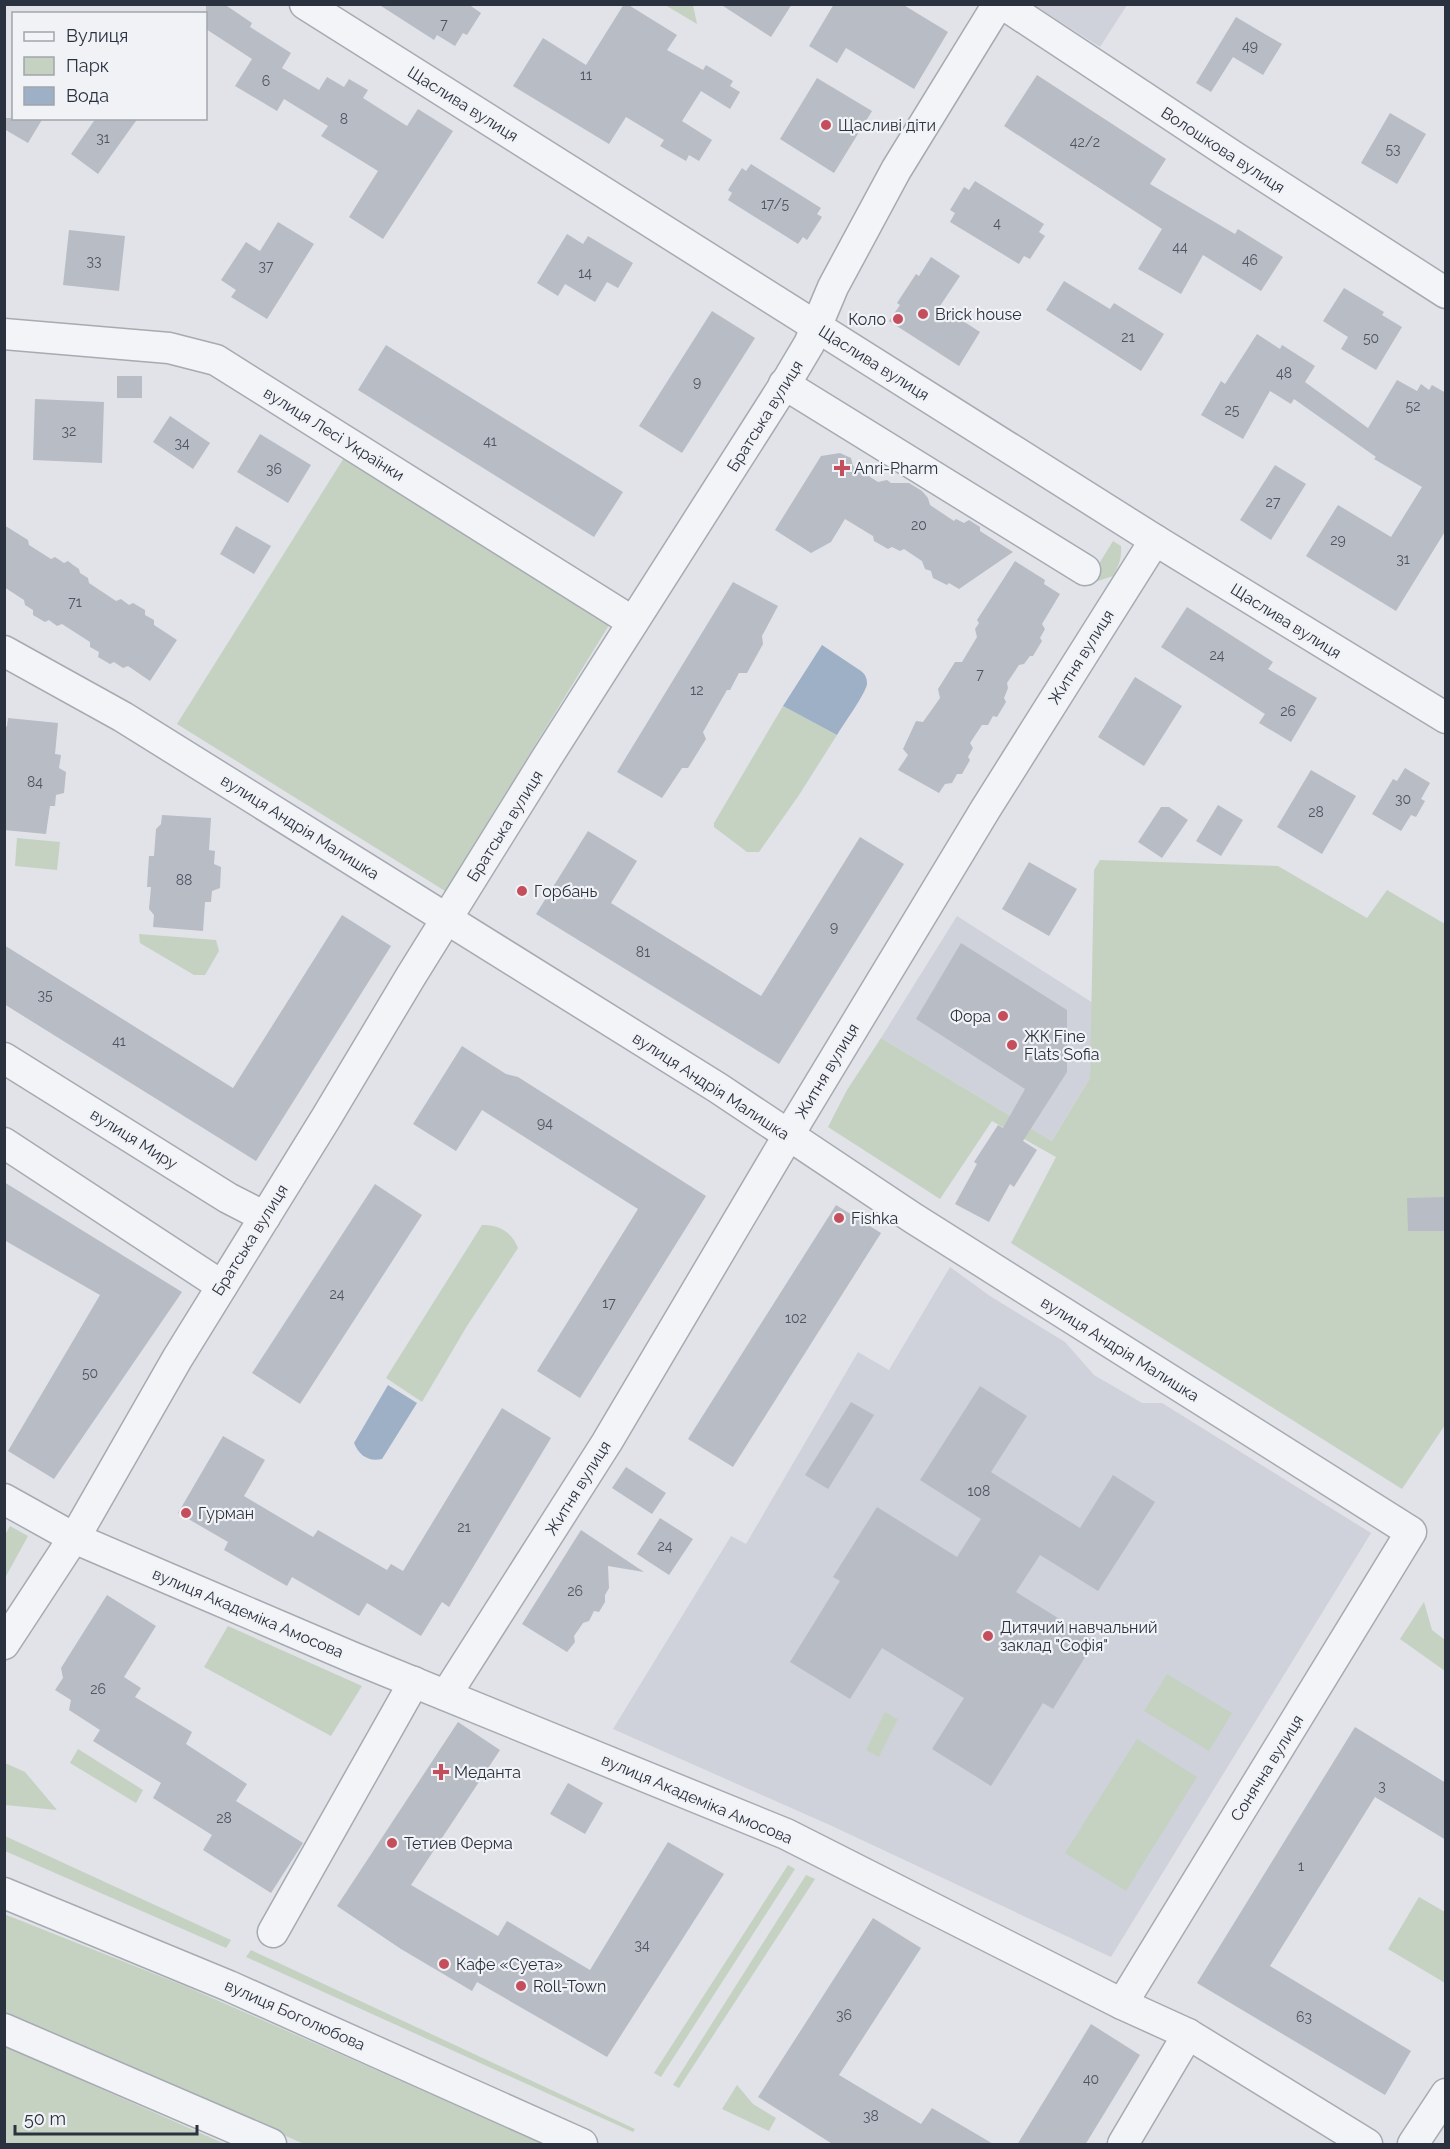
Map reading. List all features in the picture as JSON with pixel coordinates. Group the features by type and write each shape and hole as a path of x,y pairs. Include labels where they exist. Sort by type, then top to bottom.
{"street":[{"name":"Щаслива вулиця","path":"305,4 1155,540 1446,718"},
{"name":"Братська вулиця","path":"4,1644 74,1538 177,1359 447,918 809,344 833,287 896,170 998,4"},
{"name":"Волошкова вулиця","path":"1003,4 1446,293"},
{"name":"вулиця Лесі Українки","path":"4,334 169,348 216,360 633,622"},
{"path":"784,384 1084,570"},
{"name":"Житня вулиця","path":"446,1695 607,1442 985,810 1155,540"},
{"name":"вулиця Андрія Малишка","path":"4,651 123,717 447,918 718,1088 913,1218 1411,1532"},
{"name":"вулиця Миру","path":"4,1058 228,1198 265,1216"},
{"path":"4,1143 222,1286"},
{"name":"вулиця Академіка Амосова","path":"4,1499 74,1538 414,1682 786,1834 1122,2004 1188,2034 1367,2145"},
{"name":"Сонячна вулиця","path":"1122,2004 1411,1532"},
{"path":"273,1932 414,1682"},
{"name":"вулиця Боголюбова","path":"4,1893 229,1986 582,2145"},
{"path":"4,2029 271,2145"},
{"path":"1123,2145 1188,2034"},
{"path":"1413,2145 1446,2094"}],"shaded area":[{"path":"1034,5 1127,5 1100,47"},
{"path":"957,916 1093,1003 1090,1078 1052,1141 881,1038"},
{"name":"Дитячий навчальний заклад \"Софія\"","path":"950,1267 990,1296 1065,1342 1094,1375 1142,1403 1162,1403 1371,1533 1111,1957 832,1826 613,1729 731,1536 746,1544 858,1352 889,1370"}],"green space":[{"path":"665,5 693,5 697,24"},
{"path":"347,453 611,622 445,891 177,724"},
{"path":"1113,541 1121,546 1121,550 1120,561 1113,576 1086,585"},
{"path":"783,706 837,735 759,852 747,852 714,827 714,823"},
{"path":"17,838 60,842 57,870 15,866"},
{"path":"1100,860 1278,866 1367,918 1387,890 1445,924 1445,1425 1402,1489 1011,1243 1056,1157 992,1121 940,1199 828,1127 847,1090 881,1038 1052,1141 1090,1078 1094,870"},
{"path":"139,934 216,940 219,951 205,975 194,975 140,943"},
{"path":"482,1225 504,1230 518,1248 467,1326 422,1402 386,1378"},
{"path":"10,1526 28,1536 5,1578 5,1535"},
{"path":"1424,1602 1432,1630 1445,1640 1445,1671 1400,1639"},
{"path":"228,1626 362,1686 331,1736 204,1667"},
{"path":"1167,1674 1232,1713 1209,1751 1144,1711"},
{"path":"885,1712 898,1719 879,1757 866,1750"},
{"path":"1137,1739 1197,1777 1126,1891 1065,1853"},
{"path":"78,1749 143,1790 136,1803 70,1763"},
{"path":"5,1763 25,1772 57,1810 5,1805"},
{"path":"5,1836 231,1940 226,1948 5,1851"},
{"path":"788,1865 795,1869 661,2077 654,2073"},
{"path":"806,1875 815,1879 679,2088 673,2085"},
{"path":"1419,1897 1445,1912 1445,1983 1388,1949"},
{"path":"4,1914 185,1986 544,2144 304,2144 5,2013"},
{"path":"251,1950 635,2129 633,2132 246,1957"},
{"path":"5,2046 225,2144 5,2144"},
{"path":"737,2085 753,2104 776,2118 769,2131 722,2109"}],"water":[{"path":"822,645 861,671 867,680 863,694 837,735 783,706"},
{"path":"388,1385 417,1403 382,1459 372,1459 361,1454 354,1443"}],"building":[{"path":"206,4 224,4 252,23 250,27 291,53 282,68 319,90 327,77 344,87 349,79 368,90 363,98 407,126 418,109 453,131 383,239 349,217 378,171 321,136 328,126 284,99 277,111 235,86 252,59 207,30"},
{"path":"378,4 468,4 481,13 467,35 463,33 455,46 437,35 434,40"},
{"path":"624,4 677,35 667,50 703,70 706,65 733,81 730,86 740,92 730,109 701,91 682,121 712,140 699,161 689,155 686,161 660,146 664,140 626,117 609,144 513,86 543,38 586,65"},
{"path":"720,4 792,4 771,37"},
{"path":"834,4 902,4 948,32 914,89 846,48 837,63 809,46"},
{"path":"1236,17 1282,44 1263,75 1233,57 1211,92 1196,83"},
{"path":"1037,75 1166,159 1150,184 1235,234 1238,229 1283,257 1261,291 1203,255 1181,294 1138,269 1162,229 1004,126"},
{"name":"Щасливі діти","path":"817,78 872,111 834,173 780,139"},
{"path":"1390,113 1426,134 1397,184 1361,163"},
{"path":"4,118 42,120 28,143 4,129"},
{"path":"95,120 137,120 98,174 71,154"},
{"path":"751,164 821,208 817,214 822,217 807,240 803,237 798,244 728,200 732,193 728,190 742,168 746,171"},
{"path":"975,181 1044,224 1039,232 1045,236 1030,259 1024,256 1019,264 950,222 955,213 950,210 964,187 969,190"},
{"path":"278,222 314,244 267,319 231,297 236,290 221,280 246,242 260,251"},
{"path":"69,230 125,236 119,291 63,285"},
{"path":"567,234 583,244 588,236 633,263 618,288 607,282 595,302 565,284 558,296 537,283"},
{"name":"Brick house","path":"931,257 960,276 940,306 980,332 959,366 889,321 900,305 897,303 916,274 919,276"},
{"path":"1064,281 1110,309 1114,303 1164,334 1141,371 1046,310"},
{"path":"1344,288 1384,312 1382,315 1402,327 1376,370 1341,349 1348,337 1323,321"},
{"path":"712,311 755,338 682,453 639,426"},
{"path":"1257,334 1280,349 1282,345 1315,366 1305,382 1368,428 1397,380 1417,391 1421,384 1429,390 1432,385 1446,393 1446,530 1396,611 1306,556 1338,505 1391,537 1422,487 1374,459 1376,457 1294,399 1291,404 1270,391 1243,439 1201,415 1221,381 1225,384"},
{"path":"386,345 623,492 594,537 358,390"},
{"path":"117,376 142,376 142,398 117,398"},
{"path":"35,399 104,402 102,463 33,460"},
{"path":"170,416 210,443 193,469 153,442"},
{"path":"260,434 311,465 288,503 237,472"},
{"path":"840,453 851,458 853,466 878,482 887,480 891,483 909,483 922,491 930,505 954,521 956,519 964,523 969,520 980,527 980,531 1013,552 959,589 933,578 931,571 925,569 922,561 904,549 900,551 892,547 888,549 874,541 873,536 845,519 831,542 811,553 775,530 821,456"},
{"path":"1275,465 1306,484 1271,540 1240,520"},
{"path":"4,525 28,540 29,545 51,559 55,557 64,563 68,561 88,578 89,583 116,601 121,599 129,605 133,603 145,610 145,615 154,620 154,625 177,640 150,681 128,666 123,668 114,662 110,664 98,657 99,652 90,647 90,642 62,624 57,626 49,620 45,622 33,615 33,610 25,605 24,600 4,587"},
{"path":"236,526 271,546 254,574 220,554"},
{"path":"1015,561 1045,580 1044,584 1060,594 1042,624 1045,629 1040,638 1042,641 1033,656 1030,656 1024,664 1019,665 1007,683 1008,688 1004,698 1006,702 997,717 993,716 988,725 982,725 970,743 973,748 968,757 970,760 962,774 957,774 952,783 945,784 939,793 898,770 908,755 903,749 916,721 923,722 940,698 938,689 955,662 962,662 977,637 975,629 979,623 977,620"},
{"path":"733,582 778,606 762,636 763,644 747,673 739,673 730,690 727,690 703,732 706,739 688,768 682,768 662,798 617,772"},
{"path":"1187,607 1273,662 1268,669 1317,698 1291,742 1259,723 1265,714 1161,647"},
{"path":"1135,677 1182,706 1144,766 1098,737"},
{"path":"8,718 58,723 55,754 61,755 59,768 66,772 64,793 56,795 55,806 50,806 46,834 4,830 4,729"},
{"path":"1405,768 1430,783 1421,799 1425,801 1416,817 1411,815 1401,831 1372,814 1393,779 1397,781"},
{"path":"1311,770 1356,796 1322,854 1277,827"},
{"path":"1218,805 1243,820 1221,856 1196,841"},
{"path":"1161,807 1169,807 1188,820 1162,858 1138,842"},
{"path":"162,815 211,818 209,850 215,851 214,864 221,867 220,888 212,891 211,902 205,902 203,931 153,927 154,915 149,909 151,887 147,887 149,856 154,856 156,829 161,824"},
{"path":"588,831 637,861 611,903 761,996 860,837 904,864 779,1064 536,914"},
{"path":"1029,862 1077,889 1049,936 1002,909"},
{"path":"342,915 391,946 256,1161 4,1004 4,945 233,1088"},
{"name":"ЖК Fine Flats Sofia","path":"961,943 1067,1010 1067,1072 1023,1141 1037,1150 1014,1187 1010,1184 989,1222 955,1204 977,1164 974,1162 998,1125 1003,1128 1025,1089 916,1019"},
{"path":"462,1046 506,1074 518,1077 706,1196 580,1398 537,1371 638,1209 482,1110 456,1151 413,1124"},
{"path":"4,1182 182,1292 54,1479 8,1451 100,1295 4,1240"},
{"path":"375,1184 422,1215 300,1404 252,1373"},
{"path":"1446,1197 1446,1231 1408,1231 1407,1198"},
{"path":"836,1205 881,1233 733,1467 688,1439"},
{"path":"980,1386 1027,1416 991,1472 1080,1528 1113,1475 1155,1502 1098,1591 1040,1555 1016,1592 1095,1641 1053,1709 1043,1703 991,1786 932,1749 964,1698 882,1648 850,1699 790,1662 840,1581 833,1577 877,1507 957,1557 981,1519 920,1480"},
{"path":"851,1402 874,1415 828,1489 805,1475"},
{"path":"502,1408 551,1438 449,1607 442,1602 421,1636 367,1603 359,1616 292,1577 287,1586 224,1550 228,1542 178,1513 223,1436 265,1460 244,1496 313,1537 318,1530 387,1570 391,1564 403,1571"},
{"path":"626,1467 666,1493 652,1514 612,1488"},
{"path":"660,1518 693,1539 669,1575 637,1554"},
{"path":"581,1530 644,1572 608,1566 609,1588 605,1595 605,1602 599,1612 594,1611 589,1621 583,1623 574,1636 575,1642 567,1652 522,1624"},
{"path":"107,1595 156,1626 124,1677 141,1688 135,1697 192,1732 186,1744 247,1784 236,1801 303,1843 271,1893 203,1850 212,1835 153,1798 161,1783 93,1741 100,1730 69,1710 71,1700 55,1690 63,1678 61,1668"},
{"path":"458,1722 500,1750 411,1885 498,1936 507,1921 590,1970 668,1842 724,1874 607,2057 477,1982 472,1991 401,1949 337,1906"},
{"path":"1355,1727 1446,1783 1446,1840 1375,1797 1270,1966 1411,2051 1385,2095 1197,1983"},
{"path":"568,1783 603,1803 585,1834 550,1814"},
{"path":"873,1918 921,1948 839,2075 921,2124 932,2108 995,2145 834,2145 758,2097"},
{"path":"1091,2024 1140,2055 1085,2145 1017,2145"}],"place":[{"name":"Щасливі діти","path":"826,125"},
{"name":"Brick house","path":"923,314"},
{"name":"Коло","path":"898,319"},
{"name":"Anri-Pharm","path":"842,468"},
{"name":"Горбань","path":"522,891"},
{"name":"Фора","path":"1003,1016"},
{"name":"ЖК Fine Flats Sofia","path":"1012,1045"},
{"name":"Fishka","path":"839,1218"},
{"name":"Гурман","path":"186,1513"},
{"name":"Дитячий навчальний заклад \"Софія\"","path":"988,1636"},
{"name":"Меданта","path":"441,1772"},
{"name":"Тетиев Ферма","path":"392,1843"},
{"name":"Кафе «Суета»","path":"444,1964"},
{"name":"Roll-Town","path":"521,1986"}]}
